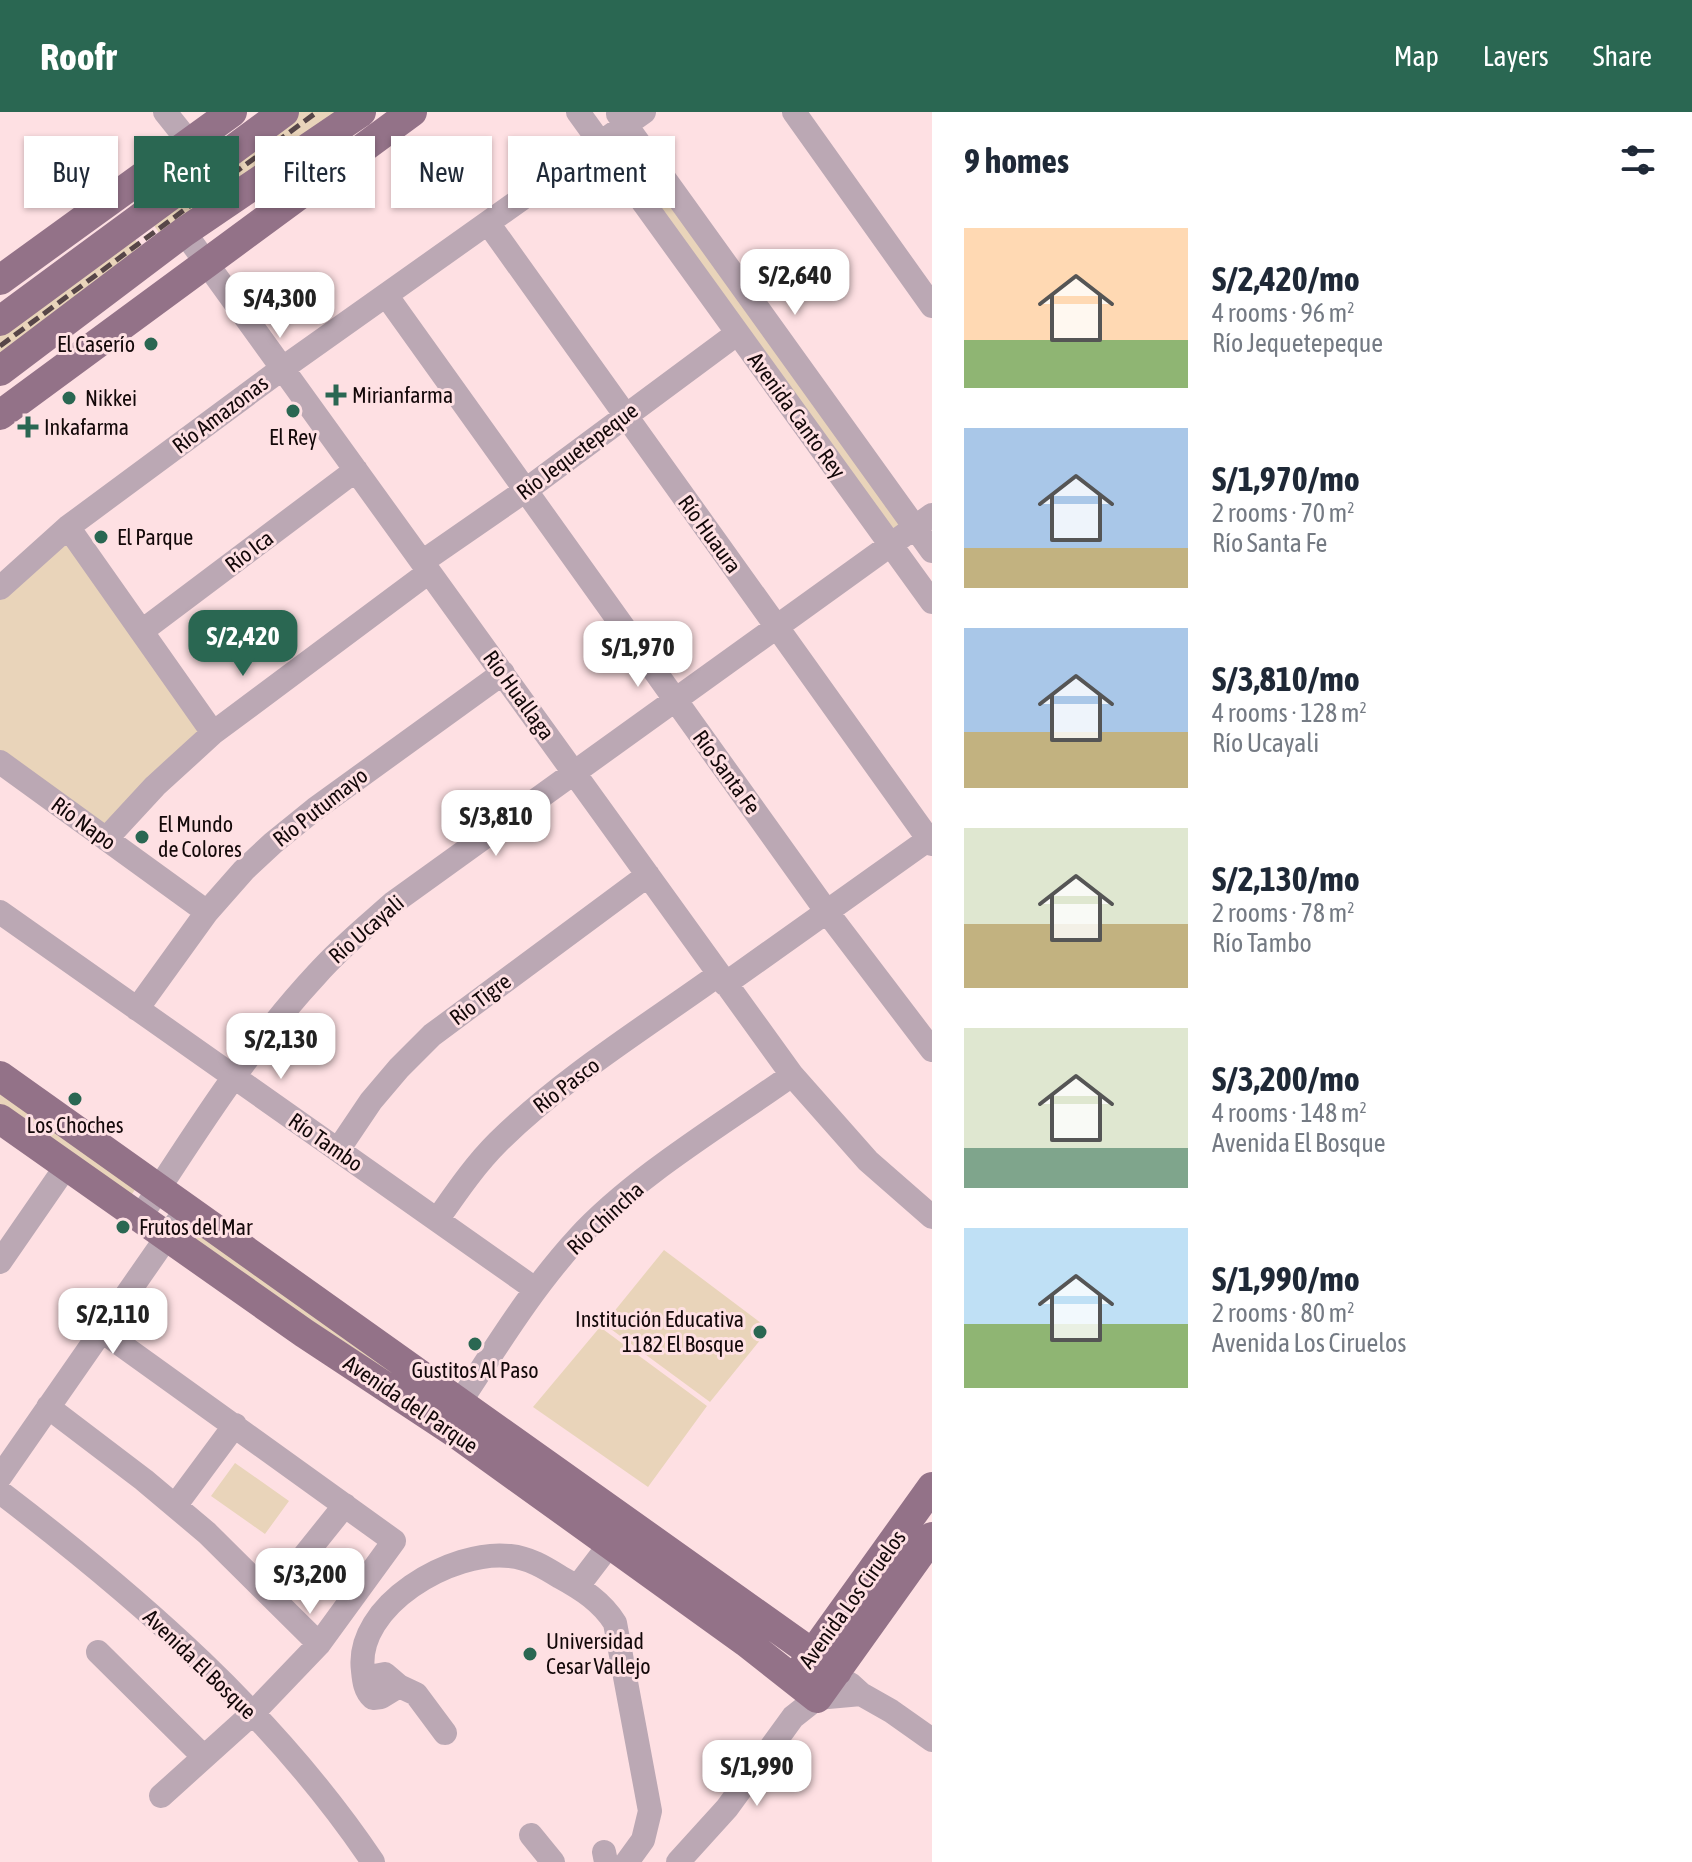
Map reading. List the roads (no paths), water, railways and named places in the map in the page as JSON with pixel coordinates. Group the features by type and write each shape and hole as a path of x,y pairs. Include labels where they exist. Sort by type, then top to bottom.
{"main road":[{"path":"198,136 232,112"},
{"path":"0,321 284,112"},
{"path":"0,371 184,232 361,112"},
{"path":"0,415 412,112"},
{"path":"0,280 134,182"},
{"name":"Avenida del Parque","path":"0,1076 460,1402 662,1563 746,1642 805,1689"},
{"name":"Avenida del Parque","path":"0,1119 304,1333 457,1434 610,1544 662,1563 825,1662"},
{"name":"Avenida Los Ciruelos","path":"825,1662 932,1487"},
{"name":"Avenida Los Ciruelos","path":"805,1689 932,1537"}],"street":[{"path":"165,112 184,136"},
{"name":"Avenida Canto Rey","path":"578,112 596,136"},
{"path":"794,112 932,306"},
{"name":"Avenida Canto Rey","path":"629,116 923,521 932,551"},
{"name":"Río Amazonas","path":"608,136 629,116"},
{"name":"Río Amazonas","path":"0,588 68,527 283,368 509,208"},
{"name":"Avenida Canto Rey","path":"648,208 932,602"},
{"name":"Río Huaura","path":"488,223 930,842"},
{"name":"Río Huallaga","path":"184,232 792,1075 868,1161 932,1217"},
{"name":"Río Santa Fe","path":"386,295 827,912 932,1050"},
{"name":"Río Jequetepeque","path":"106,839 155,786 213,733 526,490 731,338"},
{"name":"Río Ica","path":"142,631 356,470"},
{"name":"Río Ucayali","path":"141,1216 234,1077 286,1010 355,936 393,903 923,521"},
{"path":"68,527 213,733"},
{"name":"Río Putumayo","path":"137,1009 207,912 244,870 315,809 503,673"},
{"name":"Río Napo","path":"0,762 207,912"},
{"name":"Río Pasco","path":"437,1220 478,1165 536,1106 930,842"},
{"name":"Río Tigre","path":"338,1150 371,1101 432,1035 648,875"},
{"name":"Río Tambo","path":"0,912 535,1289"},
{"name":"Río Chincha","path":"460,1402 535,1289 579,1237 615,1203 792,1075"},
{"path":"0,1262 67,1165"},
{"path":"0,1477 187,1208"},
{"path":"102,1331 394,1541 319,1644 252,1714 161,1796"},
{"path":"48,1407 207,1533 319,1644"},
{"path":"175,1506 235,1425"},
{"name":"Avenida El Bosque","path":"0,1492 118,1585 172,1633 252,1714 349,1827 373,1862"},
{"path":"272,1596 345,1505"},
{"path":"578,1586 610,1544"},
{"path":"445,1733 416,1694 399,1686 385,1674 364,1678 364,1651 372,1629 390,1605 418,1580 446,1566 477,1558 507,1555 529,1559 578,1586 607,1610 615,1623 650,1811 643,1840 627,1862"},
{"path":"98,1652 204,1757"},
{"path":"825,1662 861,1694 932,1740"},
{"path":"805,1689 861,1694"},
{"name":"Avenida Los Ciruelos","path":"678,1862 727,1808 793,1717 805,1689"},
{"path":"531,1835 553,1862"}],"railway":[{"path":"0,346 317,112"}],"place":[{"name":"El Caserío","path":"151,344"},
{"name":"Mirianfarma","path":"336,395"},
{"name":"Nikkei","path":"69,398"},
{"name":"El Rey","path":"293,411"},
{"name":"Inkafarma","path":"28,427"},
{"name":"El Parque","path":"101,537"},
{"name":"El Mundo de Colores","path":"142,837"},
{"name":"Los Choches","path":"75,1099"},
{"name":"Frutos del Mar","path":"123,1227"},
{"name":"Institución Educativa 1182 El Bosque","path":"760,1332"},
{"name":"Gustitos Al Paso","path":"475,1344"},
{"name":"Universidad Cesar Vallejo","path":"530,1654"}]}
